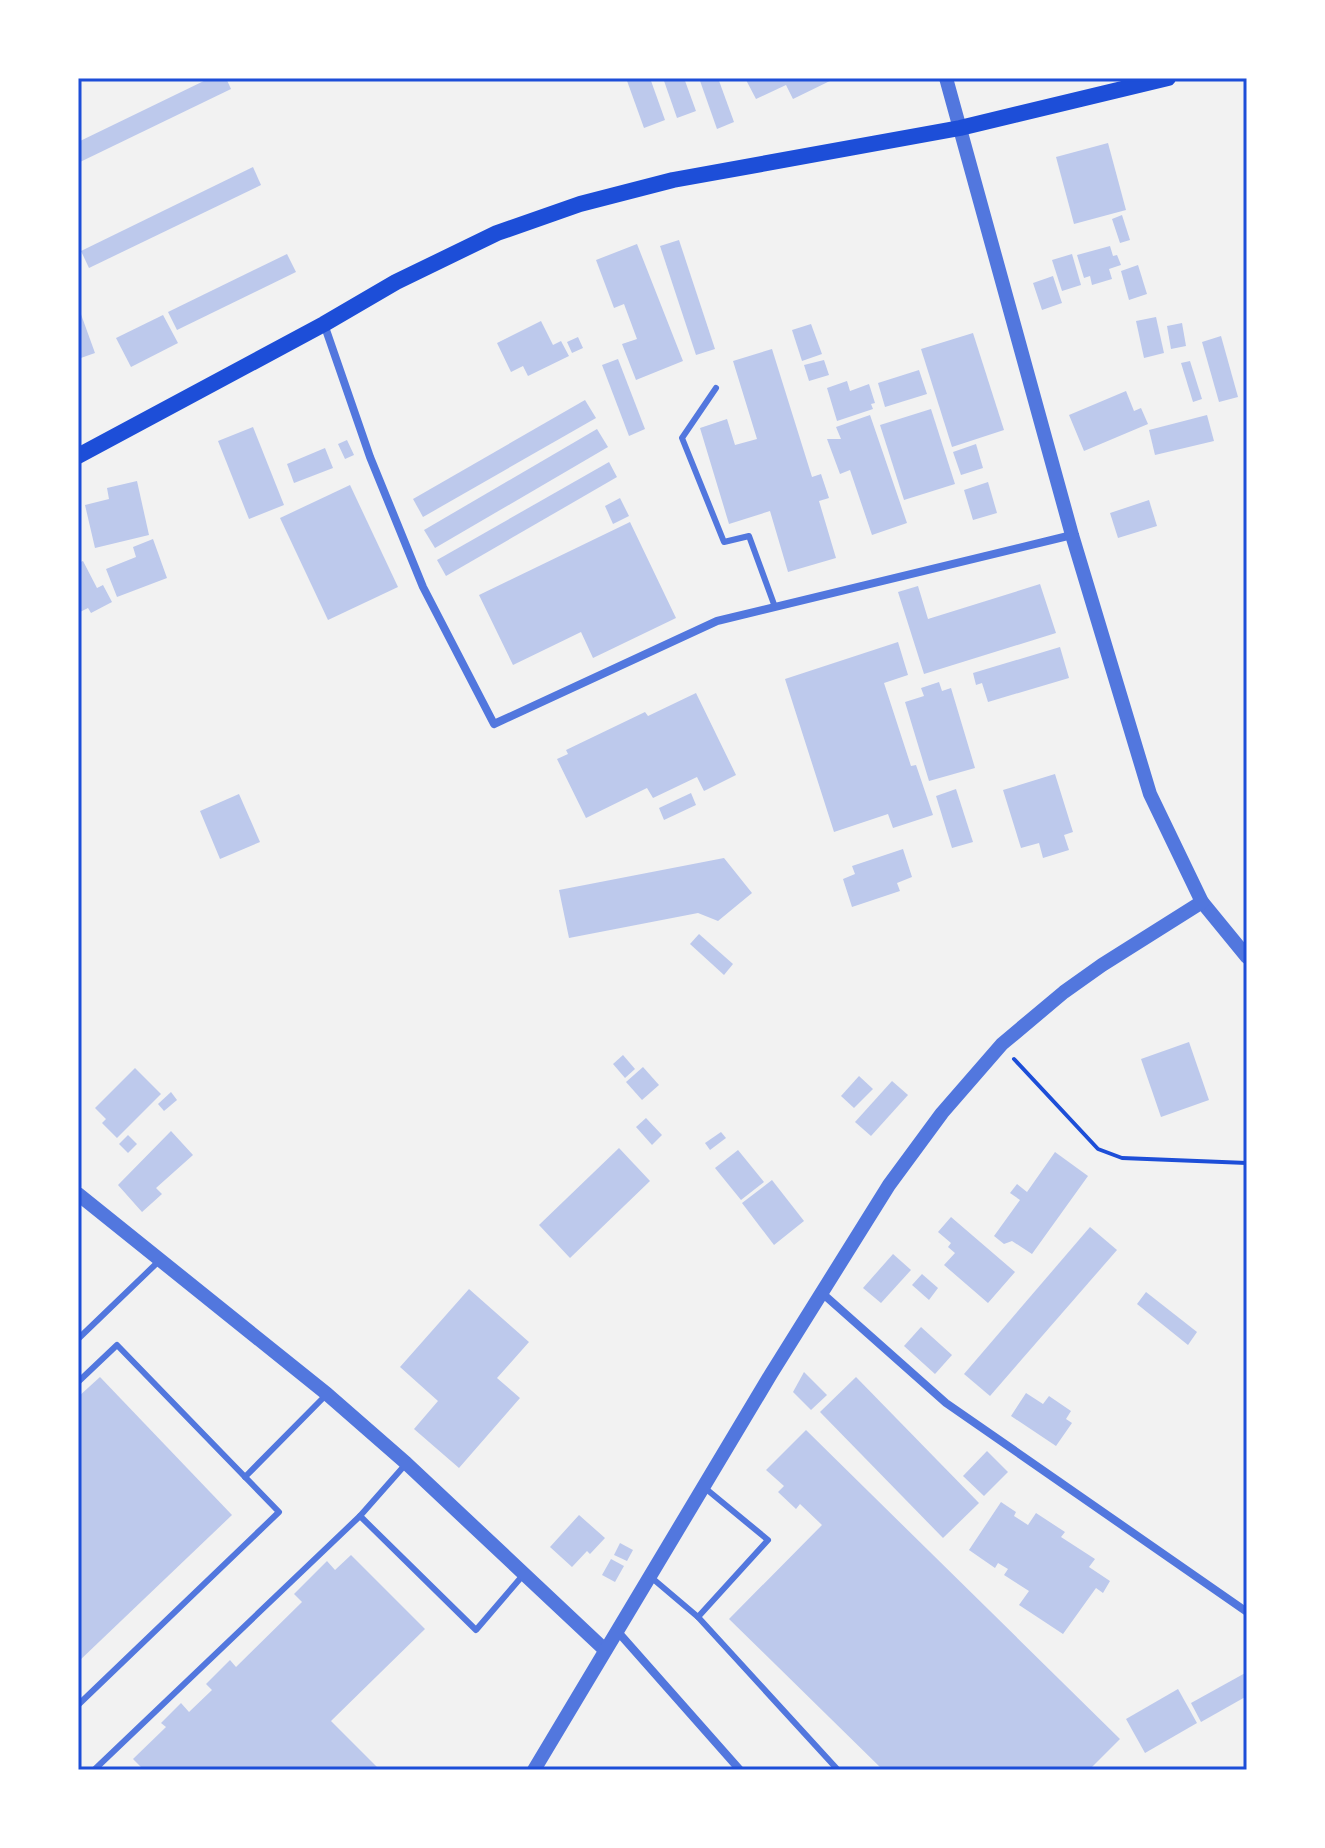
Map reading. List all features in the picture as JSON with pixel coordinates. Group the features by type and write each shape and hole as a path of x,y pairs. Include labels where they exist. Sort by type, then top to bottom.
{"main road":[{"path":"78,456 396,282 497,233 580,204 673,180 960,128 1168,78"}],"street":[{"path":"946,78 1072,535 1150,794 1202,902 1247,957"},
{"path":"324,324 370,457 423,587 494,724 717,621 1072,535"},
{"path":"534,1770 889,1185 942,1113 1002,1044 1102,965 1202,902"},
{"path":"78,1194 327,1394 406,1463 605,1650"},
{"path":"822,1293 946,1403 1247,1612"},
{"path":"618,1632 740,1770"}],"lane":[{"path":"716,388 682,438 724,542 749,536 775,607"},
{"path":"78,1339 162,1259"},
{"path":"78,1382 117,1345 279,1512 78,1705"},
{"path":"245,1477 327,1394"},
{"path":"94,1770 360,1516 406,1463"},
{"path":"698,1617 768,1540 705,1488"},
{"path":"360,1516 476,1630 524,1574"},
{"path":"651,1578 698,1617 838,1770"}],"path":[{"path":"1002,1044 1098,1149 1122,1158 1247,1163"}],"building":[{"path":"210,78 226,78 231,89 78,163 78,142"},
{"path":"626,78 650,78 665,120 644,128"},
{"path":"663,78 684,78 696,111 677,118"},
{"path":"699,78 718,78 734,122 717,129"},
{"path":"745,78 836,78 793,99 786,85 756,99"},
{"path":"1108,143 1126,210 1074,224 1056,157"},
{"path":"253,167 261,185 89,268 81,251"},
{"path":"1122,215 1130,240 1120,243 1112,219"},
{"path":"679,240 715,349 696,355 660,246"},
{"path":"637,244 683,361 636,380 622,344 637,339 624,304 614,308 596,260"},
{"path":"1110,246 1113,256 1117,255 1121,265 1109,269 1112,279 1092,285 1090,276 1084,278 1077,255"},
{"path":"287,254 296,272 177,330 168,312"},
{"path":"1072,254 1081,285 1062,291 1052,260"},
{"path":"1138,265 1147,294 1129,300 1121,271"},
{"path":"1053,276 1062,303 1042,310 1033,283"},
{"path":"78,306 95,353 78,359"},
{"path":"163,315 178,343 131,367 116,338"},
{"path":"1156,317 1164,353 1144,358 1136,321"},
{"path":"541,321 553,345 561,341 569,356 528,376 523,366 511,372 497,343"},
{"path":"1182,323 1186,346 1171,349 1167,326"},
{"path":"811,324 822,354 802,361 792,330"},
{"path":"973,333 1004,430 952,447 921,349"},
{"path":"1221,336 1238,397 1219,402 1202,342"},
{"path":"578,337 583,348 572,353 567,342"},
{"path":"772,349 812,477 821,474 829,498 819,501 836,558 788,572 770,511 729,524 700,428 727,419 735,445 757,439 733,361"},
{"path":"618,359 645,429 629,436 602,365"},
{"path":"824,360 829,375 809,381 804,365"},
{"path":"1190,361 1202,399 1193,402 1181,363"},
{"path":"919,370 927,394 885,407 878,383"},
{"path":"847,381 850,391 869,384 875,403 871,404 873,409 837,421 827,388"},
{"path":"1126,391 1134,411 1141,408 1148,424 1084,451 1069,415"},
{"path":"585,400 596,418 423,517 413,499"},
{"path":"931,409 955,484 904,500 880,425"},
{"path":"870,415 907,523 872,535 850,470 840,474 827,439 841,439 836,427"},
{"path":"1207,415 1214,441 1155,455 1149,430"},
{"path":"253,427 284,505 249,519 218,441"},
{"path":"597,429 608,447 435,548 424,530"},
{"path":"347,440 354,455 345,459 338,444"},
{"path":"976,444 983,468 961,475 953,452"},
{"path":"325,448 333,468 294,483 287,464"},
{"path":"609,462 617,477 446,576 437,560"},
{"path":"137,481 149,535 95,548 85,505 109,499 107,488"},
{"path":"988,482 997,513 973,520 964,490"},
{"path":"350,485 398,587 328,620 280,518"},
{"path":"620,498 629,516 613,524 605,506"},
{"path":"1149,500 1157,526 1118,538 1110,513"},
{"path":"630,522 676,618 593,658 581,632 513,665 479,595"},
{"path":"153,539 167,578 117,597 106,569 136,557 133,547"},
{"path":"83,561 97,588 103,585 112,602 91,613 88,608 78,613 78,563"},
{"path":"1040,584 1056,633 924,674 898,592 918,586 928,619"},
{"path":"898,642 908,675 884,683 911,766 916,765 933,815 893,828 888,814 834,832 785,679"},
{"path":"1060,647 1069,678 988,702 982,683 976,685 973,673"},
{"path":"939,682 942,691 951,688 975,768 929,781 905,702 924,696 921,688"},
{"path":"696,693 736,775 704,791 697,777 653,798 647,788 586,818 557,759 568,754 566,750 645,712 648,716"},
{"path":"1055,774 1073,832 1064,835 1069,850 1043,858 1039,843 1021,848 1003,790"},
{"path":"956,789 973,842 952,848 936,796"},
{"path":"691,793 696,805 664,820 659,808"},
{"path":"239,794 260,842 220,859 200,811"},
{"path":"903,849 912,877 897,883 900,891 852,907 843,879 855,874 852,866"},
{"path":"724,858 752,893 718,921 698,913 569,938 559,890"},
{"path":"699,934 733,964 724,975 690,944"},
{"path":"1189,1042 1209,1100 1161,1117 1141,1059"},
{"path":"623,1055 635,1069 625,1078 613,1064"},
{"path":"643,1067 659,1085 642,1100 626,1082"},
{"path":"135,1068 161,1094 117,1138 102,1123 106,1119 95,1108"},
{"path":"859,1076 873,1089 854,1108 841,1096"},
{"path":"892,1081 908,1095 871,1136 855,1122"},
{"path":"171,1092 177,1100 164,1111 158,1104"},
{"path":"646,1118 662,1135 652,1145 636,1127"},
{"path":"171,1131 193,1155 156,1188 162,1194 142,1212 118,1185"},
{"path":"721,1132 726,1138 710,1150 705,1143"},
{"path":"128,1135 137,1144 128,1153 119,1144"},
{"path":"619,1148 650,1181 570,1258 539,1225"},
{"path":"738,1150 764,1182 741,1200 715,1168"},
{"path":"1055,1152 1088,1176 1032,1254 1012,1241 1004,1244 994,1236 1020,1200 1010,1193 1017,1184 1027,1192"},
{"path":"772,1180 804,1221 774,1245 742,1203"},
{"path":"951,1217 1015,1272 988,1303 944,1265 955,1253 948,1247 951,1243 938,1232"},
{"path":"1090,1227 1117,1250 990,1396 964,1374"},
{"path":"893,1254 911,1270 881,1303 863,1288"},
{"path":"922,1274 938,1288 929,1300 912,1285"},
{"path":"469,1289 529,1342 497,1378 520,1398 459,1468 414,1429 438,1401 400,1367"},
{"path":"1146,1292 1197,1332 1188,1345 1137,1304"},
{"path":"921,1327 952,1355 935,1374 904,1346"},
{"path":"804,1372 827,1395 811,1410 793,1392"},
{"path":"100,1377 232,1515 78,1662 78,1397"},
{"path":"856,1377 979,1503 943,1538 820,1412"},
{"path":"1026,1393 1043,1404 1049,1396 1071,1411 1066,1419 1072,1423 1056,1446 1011,1416"},
{"path":"806,1430 1120,1739 1089,1770 883,1770 729,1619 822,1525 800,1504 796,1509 778,1492 784,1486 766,1470"},
{"path":"987,1451 1008,1472 984,1496 963,1476"},
{"path":"1001,1502 1028,1525 1036,1513 1065,1532 1061,1537 1095,1559 1089,1567 1110,1581 1103,1593 1096,1588 1063,1634 1019,1605 1029,1591 1004,1575 1008,1569 998,1563 995,1568 969,1550"},
{"path":"579,1515 605,1538 572,1567 550,1547"},
{"path":"620,1543 633,1550 627,1561 614,1555"},
{"path":"351,1555 425,1629 331,1721 380,1770 144,1770 133,1759 166,1727 161,1723 181,1703 189,1712 212,1690 206,1684 230,1660 236,1667 302,1602 294,1594 327,1561 335,1570"},
{"path":"611,1559 624,1566 615,1582 602,1575"},
{"path":"1247,1672 1247,1696 1201,1722 1191,1703"},
{"path":"1178,1689 1197,1723 1145,1753 1126,1719"}]}
